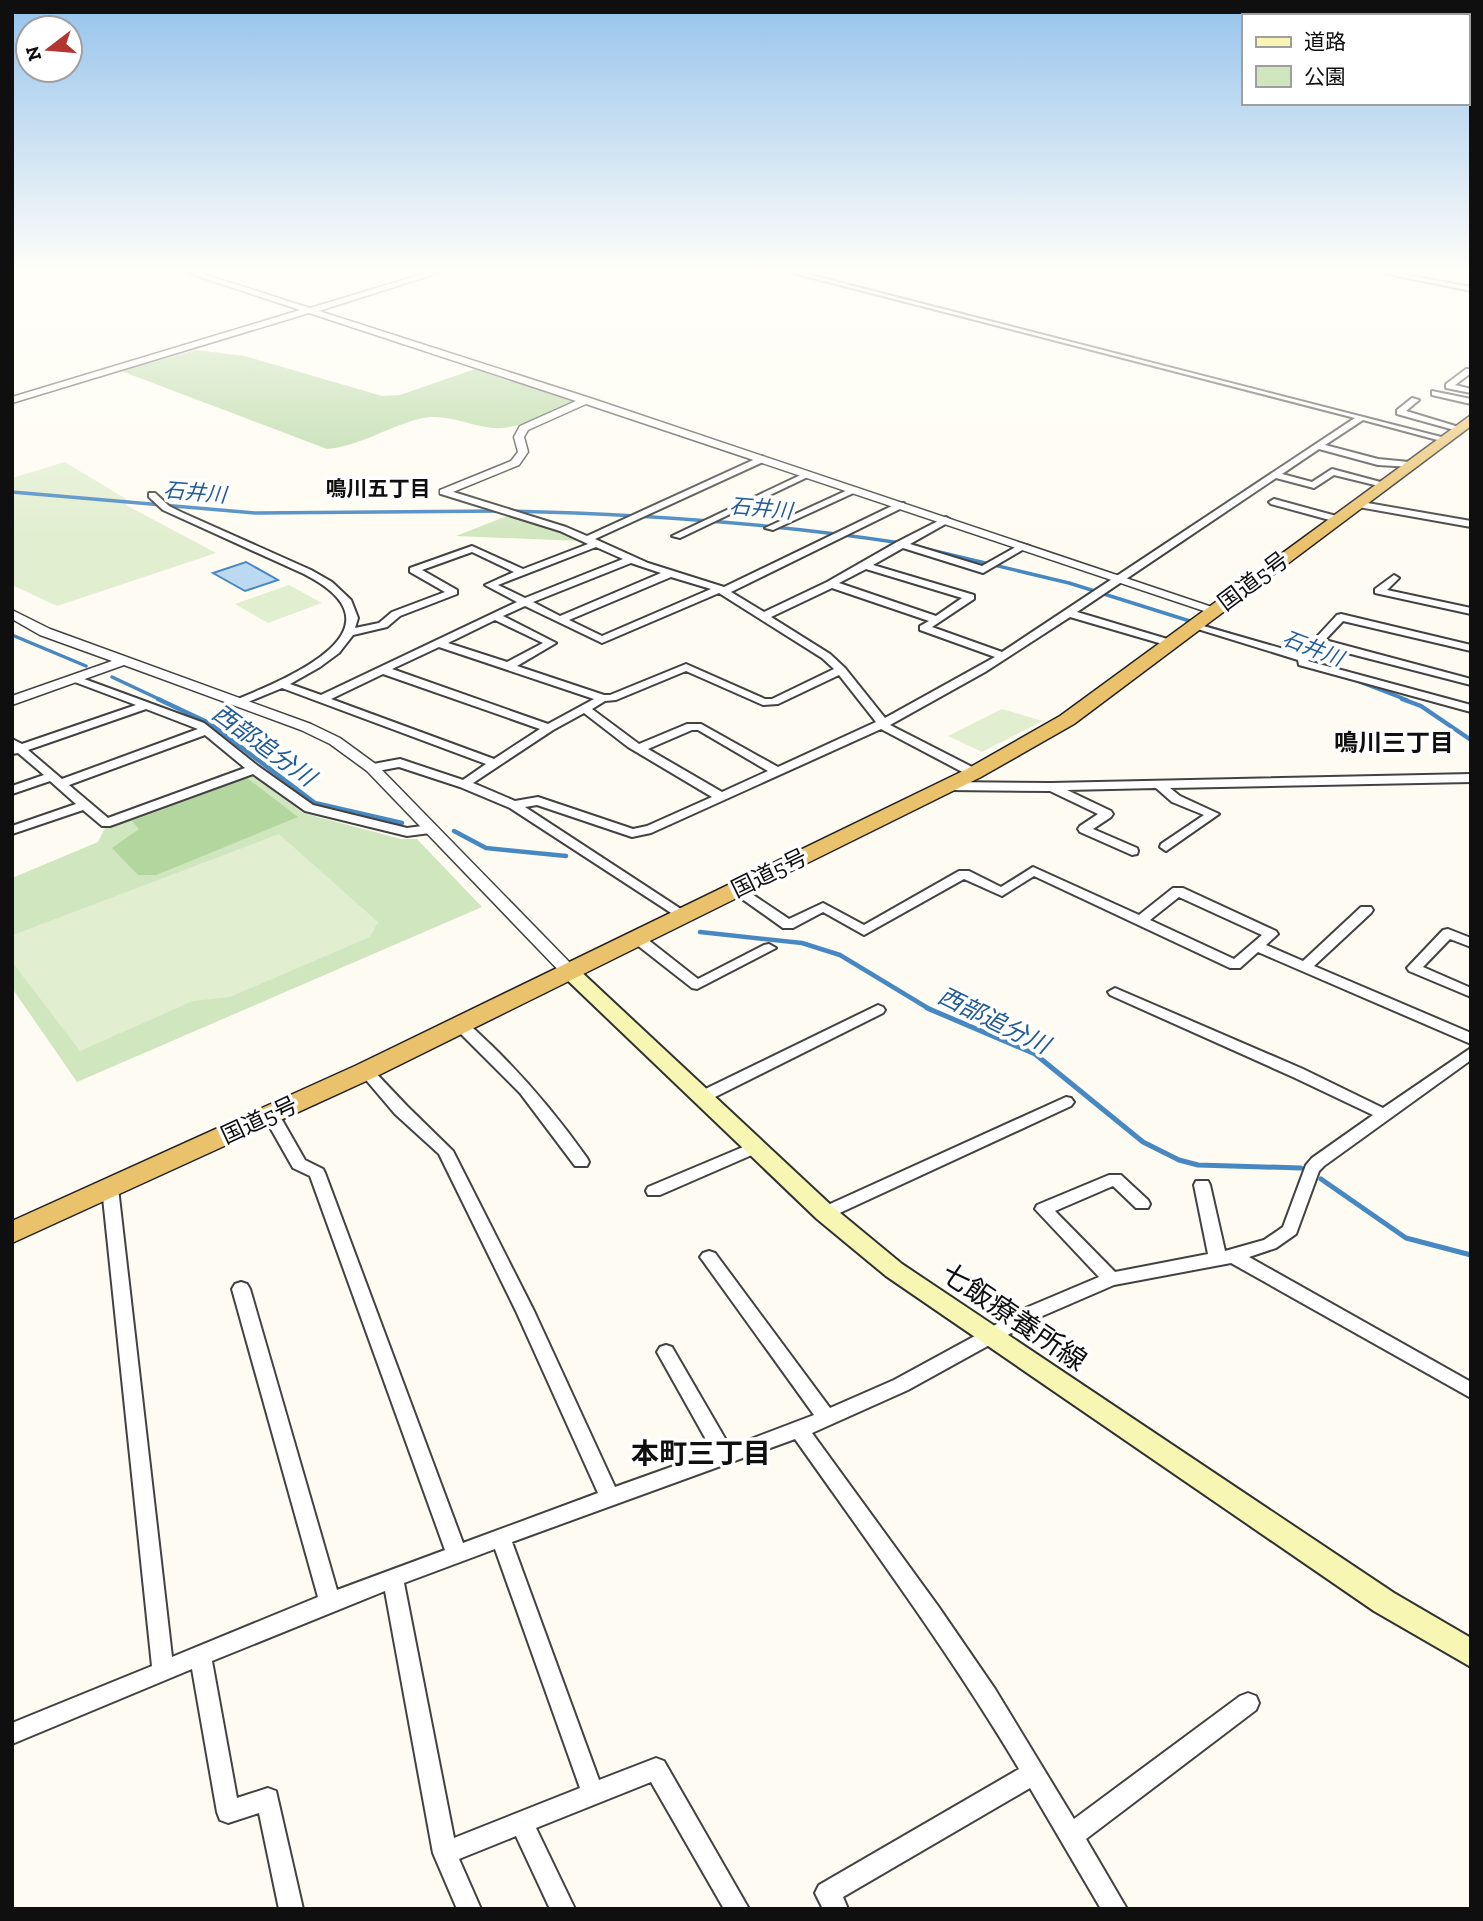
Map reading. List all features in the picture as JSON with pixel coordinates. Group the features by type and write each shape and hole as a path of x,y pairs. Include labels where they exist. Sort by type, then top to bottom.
{"highway":[{"name":"国道5号","path":"12,1233 366,1071 974,773 1067,720 1458,429"}],"main road":[{"name":"七飯療養所線","path":"569,971 825,1213 894,1270 1384,1602 1471,1654"}],"street":[{"path":"12,400 135,363"},
{"path":"468,363 1215,610"},
{"path":"1145,363 1361,418 1458,429"},
{"path":"1469,370 1449,386 1471,391"},
{"path":"1435,393 1471,402"},
{"path":"444,492 515,463 523,452 519,437 524,428 586,400"},
{"path":"1415,400 1400,412 1458,429"},
{"path":"514,804 538,801 632,833 639,833 881,724 1003,656 1361,418"},
{"path":"1317,446 1378,462 1409,465"},
{"path":"762,459 591,542 490,585 602,640 722,590 901,505"},
{"path":"1275,475 1314,485 1332,472 1383,484"},
{"path":"677,536 808,475"},
{"path":"771,528 855,490"},
{"path":"444,492 563,529 632,559 722,590 826,656 841,670 881,724 974,773"},
{"path":"152,495 166,508 323,580 347,602 351,612 348,632 332,653 315,667 283,685 239,702"},
{"path":"1274,502 1338,519"},
{"path":"1356,504 1471,524"},
{"path":"765,616 831,584 946,520"},
{"path":"901,544 983,570 1024,547"},
{"path":"348,632 383,625 396,614 453,592 414,570 472,549 521,572"},
{"path":"321,699 525,602 632,559"},
{"path":"864,565 970,597 924,628 1003,656"},
{"path":"561,619 671,573"},
{"path":"1394,578 1379,591 1471,611"},
{"path":"831,584 937,620"},
{"path":"1069,613 1170,643"},
{"path":"12,614 45,632 306,727 335,741 372,768 569,971"},
{"path":"494,616 551,643 508,666"},
{"path":"1303,658 1341,617 1471,648"},
{"path":"1193,626 1303,658"},
{"path":"438,642 603,698 611,698 686,667 763,702 774,702 841,670"},
{"path":"1320,642 1471,682"},
{"path":"1303,658 1303,663 1471,709"},
{"path":"12,701 124,661"},
{"path":"382,669 549,729"},
{"path":"75,679 206,730 254,769 309,808 407,832 430,829"},
{"path":"283,685 495,763"},
{"path":"464,784 603,698"},
{"path":"15,747 147,705"},
{"path":"584,708 640,748 720,796"},
{"path":"640,748 691,726 701,727 777,771"},
{"path":"12,790 56,780 206,730"},
{"path":"15,747 106,823 254,769"},
{"path":"372,768 400,763 514,804 682,916"},
{"path":"948,786 1051,787 1471,779"},
{"path":"1159,785 1176,799 1213,814 1167,846"},
{"path":"1051,787 1107,814 1084,829 1132,850"},
{"path":"12,830 84,805"},
{"path":"735,890 788,925 823,907 864,931 964,874 1002,892 1033,871 1140,921 1235,965 1271,934 1178,891 1140,921"},
{"path":"1304,967 1366,910"},
{"path":"1471,943 1448,933 1414,968 1471,993"},
{"path":"637,938 697,985 769,948"},
{"path":"1256,946 1471,1039"},
{"path":"1115,992 1383,1114"},
{"path":"702,1097 878,1010"},
{"path":"460,1025 484,1046 558,1127 581,1162"},
{"path":"12,1734 330,1602 610,1497 799,1430 901,1385 1034,1312 1111,1279 1225,1257 1270,1244 1290,1230 1311,1169 1383,1114 1471,1054"},
{"path":"366,1071 401,1110 445,1151 525,1311 610,1497"},
{"path":"825,1213 1066,1102"},
{"path":"271,1115 299,1164 317,1173 457,1555"},
{"path":"654,1191 755,1147"},
{"path":"1111,1279 1043,1209 1115,1179 1142,1204"},
{"path":"1202,1185 1225,1257 1471,1391"},
{"path":"110,1188 163,1670"},
{"path":"709,1257 827,1418"},
{"path":"241,1289 330,1602"},
{"path":"666,1352 725,1457"},
{"path":"799,1430 931,1612 1019,1745 1032,1774 1115,1909"},
{"path":"501,1539 593,1794"},
{"path":"393,1579 444,1853 469,1909"},
{"path":"201,1657 228,1812 268,1799 291,1909"},
{"path":"1071,1836 1248,1703"},
{"path":"444,1853 656,1769 737,1909"},
{"path":"836,1909 827,1893 1032,1774"},
{"path":"522,1824 564,1909"}],"green space":[{"path":"151,363 268,363 382,396 400,395 475,369 574,402 535,419 503,428 429,417 407,422 351,444 327,449 121,371"},
{"path":"65,462 126,499 126,505 216,553 57,606 12,585 12,478"},
{"path":"507,516 558,529 581,541 456,536"},
{"path":"289,585 322,603 268,623 235,604"},
{"path":"1002,709 1043,721 982,752 948,736"},
{"path":"251,773 303,813 401,839 417,839 482,907 77,1082 12,988 12,878 98,842 105,828"},
{"path":"247,778 298,817 156,875 138,875 112,848 139,829 132,821"},
{"path":"279,834 378,922 370,937 230,997 193,1001 80,1051 12,962 13,935"}],"water":[{"path":"246,562 278,580 245,591 213,573"}],"waterway":[{"name":"石井川","path":"12,492 255,513 500,511"},
{"name":"石井川","path":"509,511 706,521 901,543"},
{"name":"石井川","path":"910,545 1069,583 1231,634"},
{"name":"西部追分川","path":"12,635 86,666"},
{"name":"西部追分川","path":"112,677 161,700"},
{"name":"石井川","path":"1355,680 1407,700"},
{"name":"西部追分川","path":"158,699 209,723 315,803 402,823"},
{"name":"石井川","path":"1402,699 1421,706 1471,740"},
{"name":"西部追分川","path":"454,831 486,848 566,856"},
{"name":"西部追分川","path":"700,932 802,943 840,955 929,1009"},
{"name":"西部追分川","path":"929,1009 1035,1054 1143,1142 1179,1160 1198,1165 1301,1168"},
{"name":"西部追分川","path":"1321,1179 1406,1238 1471,1255"}],"district":[{"name":"鳴川五丁目","path":"378,488"},
{"name":"鳴川三丁目","path":"1394,742"},
{"name":"本町三丁目","path":"701,1453"}]}
